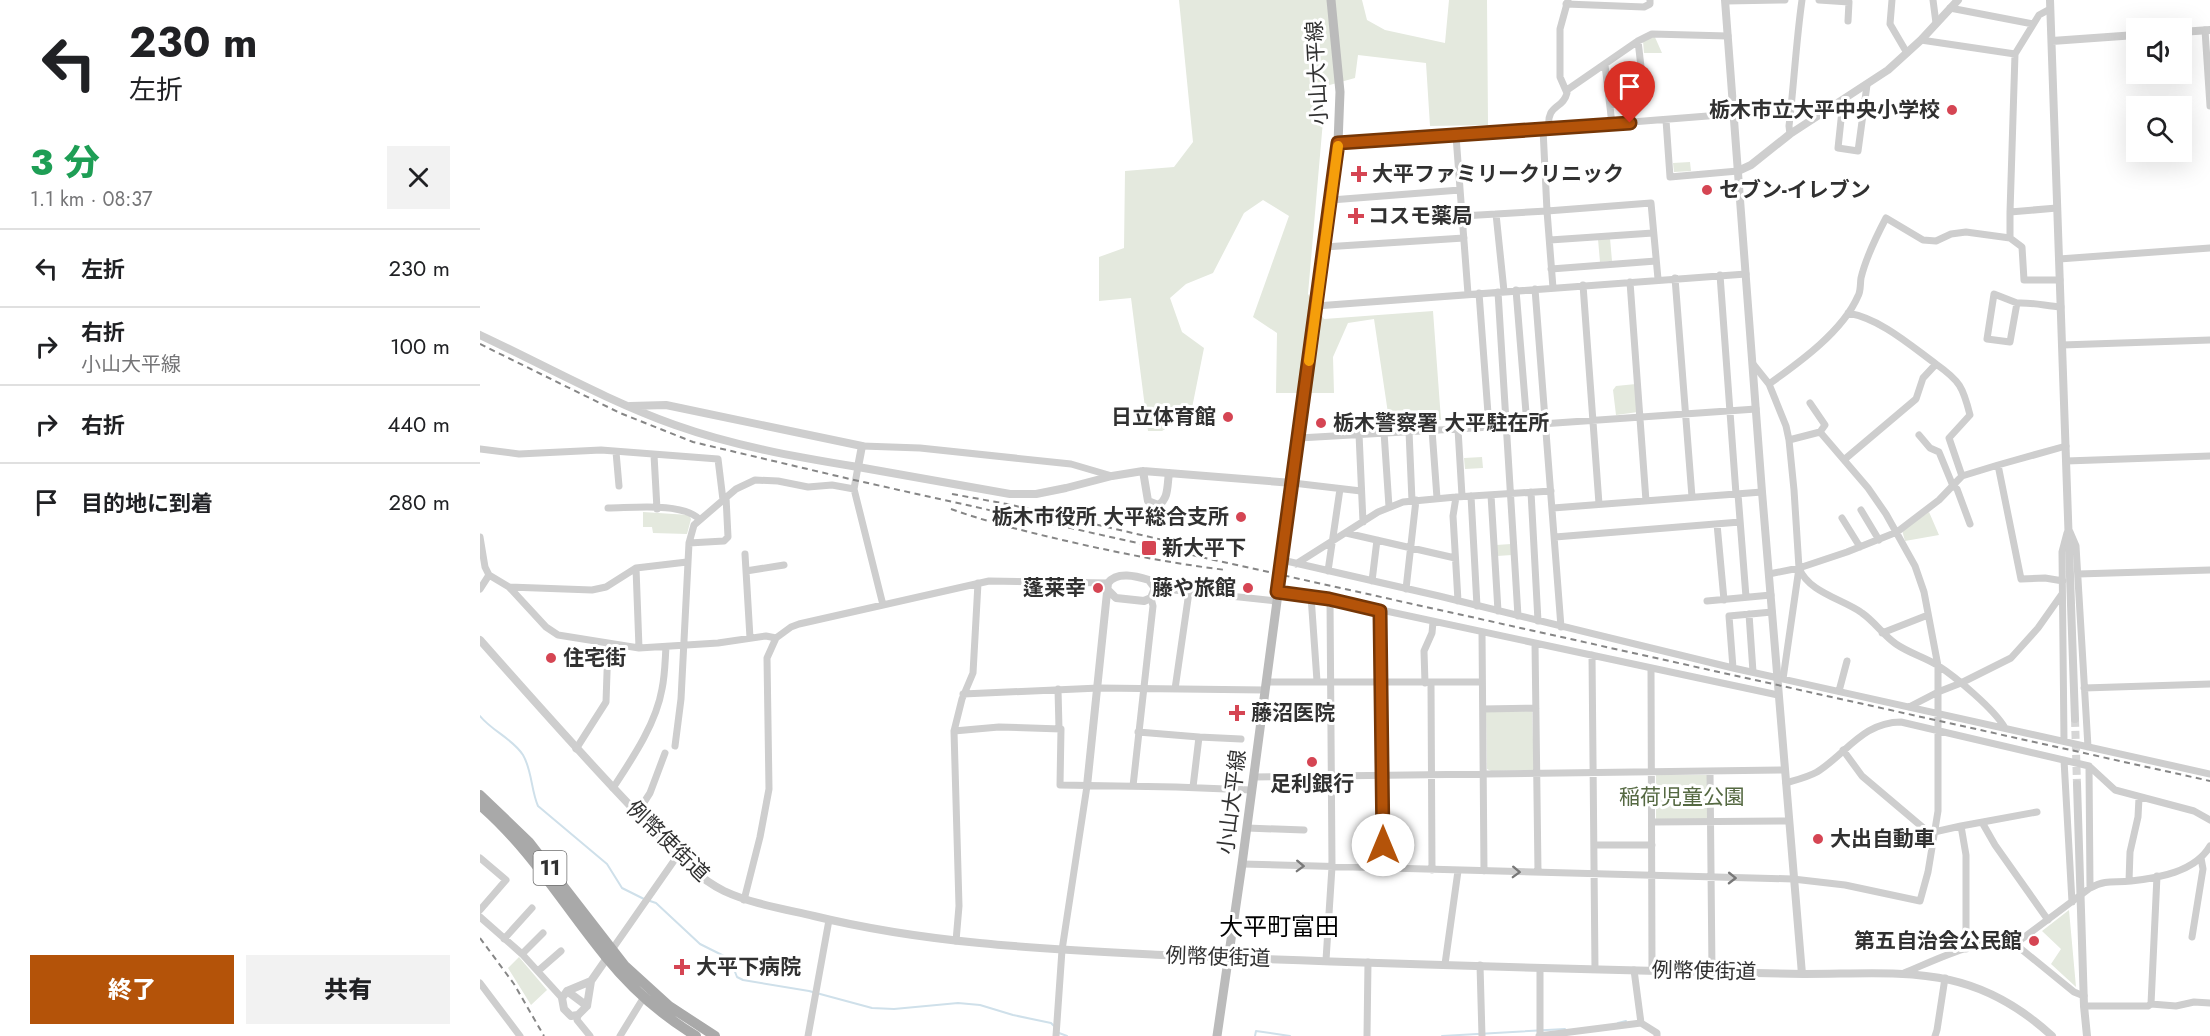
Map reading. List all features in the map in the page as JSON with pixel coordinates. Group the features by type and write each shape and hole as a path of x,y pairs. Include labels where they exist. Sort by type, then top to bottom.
{"main road":[{"name":"小山大平線","path":"1217,1036 1338,143 1340,92 1331,0"},
{"name":"11","path":"480,795 529,842 609,954 648,989 687,1019 715,1036"},
{"name":"11","path":"480,805 500,823 540,867 644,997 696,1036"}],"street":[{"path":"1553,288 1547,211 1546,129 1552,110 1566,98 1567,90 1560,77 1560,29 1567,2 1644,7 1650,4 1650,0"},
{"path":"1780,679 1762,492 1726,0 1785,0"},
{"path":"1790,134 1797,64 1796,43 1802,0"},
{"path":"1819,0 1849,3 1848,21"},
{"path":"1892,0 1890,24 1907,53"},
{"path":"1933,0 1936,23"},
{"path":"1666,120 1670,177 1738,171 1751,165 1790,134 1867,85 1921,40 1958,0"},
{"path":"2010,238 2015,54 2039,15 2050,4"},
{"path":"2050,4 2075,719"},
{"path":"1950,8 2033,24"},
{"path":"2192,31 2207,30 2210,106"},
{"path":"1567,90 1638,41 1652,34 1728,36"},
{"path":"2052,41 2126,36"},
{"path":"1921,40 2015,54"},
{"path":"1610,105 1645,101 1638,41"},
{"path":"1605,64 1612,124"},
{"path":"1843,100 1838,148 1858,151 1867,85"},
{"path":"1338,143 1733,114"},
{"path":"1456,136 1468,294"},
{"path":"1331,200 1460,190"},
{"path":"1462,216 1651,203 1658,279"},
{"path":"2010,212 2057,208"},
{"path":"1496,214 1518,616"},
{"path":"1769,384 1826,339 1848,313 1860,294 1861,278 1874,242 1886,218 1923,240 1936,241 1951,234 1966,232 2010,238 2022,247 2024,280 2060,280"},
{"path":"1550,240 1653,232"},
{"path":"1324,247 1464,238"},
{"path":"2060,259 2210,248"},
{"path":"1551,269 1656,261"},
{"path":"1316,306 1746,274"},
{"path":"1720,275 1746,597"},
{"path":"1675,278 1692,497"},
{"path":"1630,282 1646,501"},
{"path":"1583,285 1599,504"},
{"path":"1535,289 1561,627"},
{"path":"1516,290 1527,425"},
{"path":"1479,293 1490,427"},
{"path":"2017,303 2010,342 1987,339 1994,294 2017,303 2030,302 2042,306 2061,307"},
{"path":"1848,313 1860,315 1896,335 1953,375 1964,391 1970,415 1949,438 1962,476"},
{"path":"480,335 675,425 730,442 799,458 1010,494 1036,494 1143,471 1293,483 1361,492"},
{"path":"2062,345 2210,340"},
{"path":"1753,364 1769,384 1790,440 1799,568 1778,695 1802,974"},
{"path":"1845,459 1916,399 1923,378 1936,364"},
{"path":"1790,440 1820,432 1825,425 1810,403"},
{"path":"630,406 666,405 862,446 920,448 1071,464 1112,476"},
{"path":"1299,438 1756,409"},
{"path":"1458,429 1459,496 1453,516 1458,601"},
{"path":"1432,430 1437,498"},
{"path":"1406,590 1414,500 1408,431"},
{"path":"1384,432 1389,507"},
{"path":"1242,864 1793,879 1845,885 1920,901 1928,872 1938,811 1938,666 1922,580 1897,532 1868,488 1820,432"},
{"path":"1359,434 1363,522"},
{"path":"1919,435 1930,448 1939,452 1953,486 1957,489 1970,524"},
{"path":"862,446 854,489 883,605"},
{"path":"1769,574 1799,568 1860,548 1897,532 1932,506 1962,476 2066,446"},
{"path":"480,449 519,454 601,450 718,459 728,537 724,541 689,543"},
{"path":"616,452 619,486"},
{"path":"654,455 657,509"},
{"path":"2066,460 2210,456"},
{"path":"1998,465 2021,579 2045,578 2063,581"},
{"path":"1143,471 1148,501 1158,505 1166,496 1168,473"},
{"path":"675,746 681,699 689,543 691,531 699,519 736,489 755,480 778,481 808,487 832,485 854,489"},
{"path":"1328,571 1340,489"},
{"path":"1296,564 1389,507 1414,500 1551,491"},
{"path":"1531,492 1538,621"},
{"path":"1553,508 1762,492"},
{"path":"1491,495 1498,610"},
{"path":"1471,496 1477,606"},
{"path":"608,508 688,511 699,519"},
{"path":"1862,510 1879,540"},
{"path":"1842,518 1860,548"},
{"path":"1555,537 1740,522"},
{"path":"1717,524 1724,600"},
{"path":"2068,528 2076,546 2088,747"},
{"path":"2064,741 2062,552 2068,528"},
{"path":"1346,533 1455,558"},
{"path":"480,537 485,567 489,575 510,587 546,627 558,635 639,648 718,643 766,636 776,638"},
{"path":"1372,581 1377,540"},
{"path":"745,554 750,638"},
{"path":"1282,560 1780,679 2210,774"},
{"path":"510,587 592,590 606,587 636,568 687,562"},
{"path":"746,571 784,565"},
{"path":"636,568 639,648"},
{"path":"1799,568 1802,574 1820,591 1863,613 1882,633 1898,645 1938,666 2000,720 2005,728"},
{"path":"2078,574 2210,570"},
{"path":"480,589 489,575"},
{"path":"1056,1036 1062,950 1087,786 1108,586 1111,579 1119,576 1149,580 1155,588 1189,592 1277,597 1311,596 1329,599 1778,695"},
{"path":"744,900 769,789 766,666 770,648 776,638 799,624 989,581 1108,586"},
{"path":"956,941 959,897 954,731 963,694 973,673 978,583"},
{"path":"1108,586 1116,598"},
{"path":"1133,786 1153,606 1151,598 1155,588"},
{"path":"1175,689 1189,592"},
{"path":"1909,707 2011,658 2038,628 2062,593"},
{"path":"1707,602 1771,595"},
{"path":"1311,596 1317,681"},
{"path":"1106,604 1116,598 1144,601 1151,598"},
{"path":"1326,960 1332,867 1329,599"},
{"path":"1380,611 1383,868"},
{"path":"1733,668 1729,616 1772,612"},
{"path":"1749,614 1753,672"},
{"path":"1882,633 1928,615"},
{"path":"1432,870 1432,775 1428,683 1424,651 1432,633 1433,622"},
{"path":"1482,632 1484,871"},
{"name":"例幣使街道","path":"480,640 576,749 678,855 712,884 744,900 888,932 956,941 1062,950 1540,968 1802,974 1904,973 1945,978 1980,989 2011,1003 2052,1036"},
{"path":"1535,643 1538,872"},
{"path":"576,749 606,702 608,644"},
{"path":"613,788 640,742 658,703 662,690 666,647"},
{"path":"1592,655 1595,969"},
{"path":"1839,692 1847,661"},
{"path":"1651,668 1652,970"},
{"path":"963,694 1058,689 1265,686 1317,681 1482,682"},
{"path":"2084,688 2210,684"},
{"path":"1058,689 1059,729 1061,729 1060,785 1251,790"},
{"path":"1483,709 1536,708"},
{"path":"1786,783 1817,772 1869,730 1887,723 1901,722 2089,766 2115,790 2194,812 2210,820"},
{"path":"954,731 999,728 1059,729"},
{"path":"1138,732 1241,739"},
{"path":"1193,787 1199,737"},
{"path":"1844,750 1862,776 1927,831 1934,832 1983,824 2037,812"},
{"path":"637,813 650,793 665,753"},
{"path":"2064,760 2072,902"},
{"path":"2089,766 2090,888"},
{"path":"1253,777 1784,770"},
{"path":"1710,771 1712,972"},
{"path":"2077,784 2084,1006 2087,1036"},
{"path":"2129,881 2130,852 2138,817 2139,798"},
{"path":"1653,822 1789,820"},
{"path":"1983,824 1995,845 2048,920"},
{"path":"1960,826 1966,855 1966,949"},
{"path":"1247,828 1304,830"},
{"path":"1594,845 1652,845"},
{"path":"2015,944 2090,888 2103,881 2129,881 2178,871 2201,858 2210,846"},
{"path":"564,994 562,1004 571,1016 578,1015 587,1006 591,981 678,855"},
{"path":"480,858 506,880 480,910"},
{"path":"2192,937 2203,869 2201,858"},
{"path":"1445,964 1458,870"},
{"path":"2151,1004 2157,876"},
{"path":"504,939 532,908"},
{"path":"480,916 564,994 587,1006"},
{"path":"808,1036 829,920"},
{"path":"522,954 543,933"},
{"path":"1904,973 1966,949 1995,941 2015,944 2074,992 2084,996"},
{"path":"538,971 561,951"},
{"path":"1367,1036 1368,962"},
{"path":"1480,965 1482,1036"},
{"path":"1540,968 1540,1036 1641,1023 1657,1033 1657,1036"},
{"path":"1634,970 1641,1023"},
{"path":"1935,1036 1945,978"},
{"path":"564,994 591,981"},
{"path":"480,983 520,1036"},
{"path":"620,1036 644,997"},
{"path":"2084,1006 2148,1006 2151,1004 2176,1006 2194,1002 2210,1004"},
{"path":"578,1015 577,1020 590,1036"}],"green space":[{"path":"1179,0 1362,0 1367,20 1385,30 1445,43 1449,0 1487,0 1488,125 1430,126 1426,63 1358,55 1355,78 1326,86 1308,294 1324,319 1433,311 1441,420 1389,420 1374,319 1348,323 1333,357 1334,393 1276,393 1277,333 1253,317 1289,216 1263,200 1244,213 1213,273 1186,284 1170,298 1182,332 1204,348 1191,413 1162,431 1148,431 1131,298 1099,301 1099,257 1124,248 1125,171 1174,167 1193,142"},
{"path":"1654,35 1662,53 1644,53 1643,41"},
{"path":"1690,162 1691,171 1674,172 1673,163"},
{"path":"1610,238 1612,261 1600,262 1598,239"},
{"path":"1636,384 1638,412 1616,415 1613,390 1616,386"},
{"path":"1482,457 1483,468 1465,469 1464,458"},
{"path":"643,512 689,515 691,519 687,534 653,533 652,527 643,527"},
{"path":"1929,512 1939,535 1905,541 1902,530"},
{"path":"1511,544 1512,555 1497,556 1496,545"},
{"path":"1532,711 1534,770 1491,771 1487,769 1486,712"},
{"name":"稲荷児童公園","path":"1656,775 1707,775 1707,819 1656,820"},
{"path":"2069,910 2076,987 2051,964 2061,949 2042,931"},
{"path":"519,957 547,990 531,1005 508,968"}],"waterway":[{"path":"480,716 514,744 523,755 538,806 607,864 622,888 644,899"},
{"path":"650,901 656,903 700,944 730,959 737,977 743,980 809,991 872,1008 894,1009 958,1003 980,1005 1051,1023 1054,1026"},
{"path":"1618,1023 1626,1021"},
{"path":"1442,1036 1565,1029"},
{"path":"1255,1036 1256,1031 1290,1036"},
{"path":"1059,1033 1067,1036"}],"tunnel":[{"path":"2075,719 2077,784"}],"railway":[{"path":"480,344 620,413 693,442 854,480 2210,781"},
{"path":"952,494 1007,504 1189,546"},
{"path":"951,509 999,524 1080,544 1153,559 1226,570"},
{"path":"480,938 514,984 544,1036"}],"slow traffic":[{"path":"1309,361 1338,146"}],"place":[{"name":"栃木市立大平中央小学校","path":"1952,110"},
{"name":"大平ファミリークリニック","path":"1359,174"},
{"name":"セブン-イレブン","path":"1707,190"},
{"name":"コスモ薬局","path":"1356,216"},
{"name":"日立体育館","path":"1228,417"},
{"name":"栃木警察署 大平駐在所","path":"1321,423"},
{"name":"栃木市役所 大平総合支所","path":"1241,517"},
{"name":"新大平下","path":"1149,548"},
{"name":"蓬莱幸","path":"1098,588"},
{"name":"藤や旅館","path":"1248,588"},
{"name":"住宅街","path":"551,658"},
{"name":"藤沼医院","path":"1237,713"},
{"name":"足利銀行","path":"1312,762"},
{"name":"大出自動車","path":"1818,839"},
{"name":"第五自治会公民館","path":"2034,941"},
{"name":"大平下病院","path":"682,967"}],"district":[{"name":"大平町富田","path":"1279,926"}],"route":[{"path":"1383,845 1380,611 1329,599 1277,592 1338,143 1630,123"}]}
